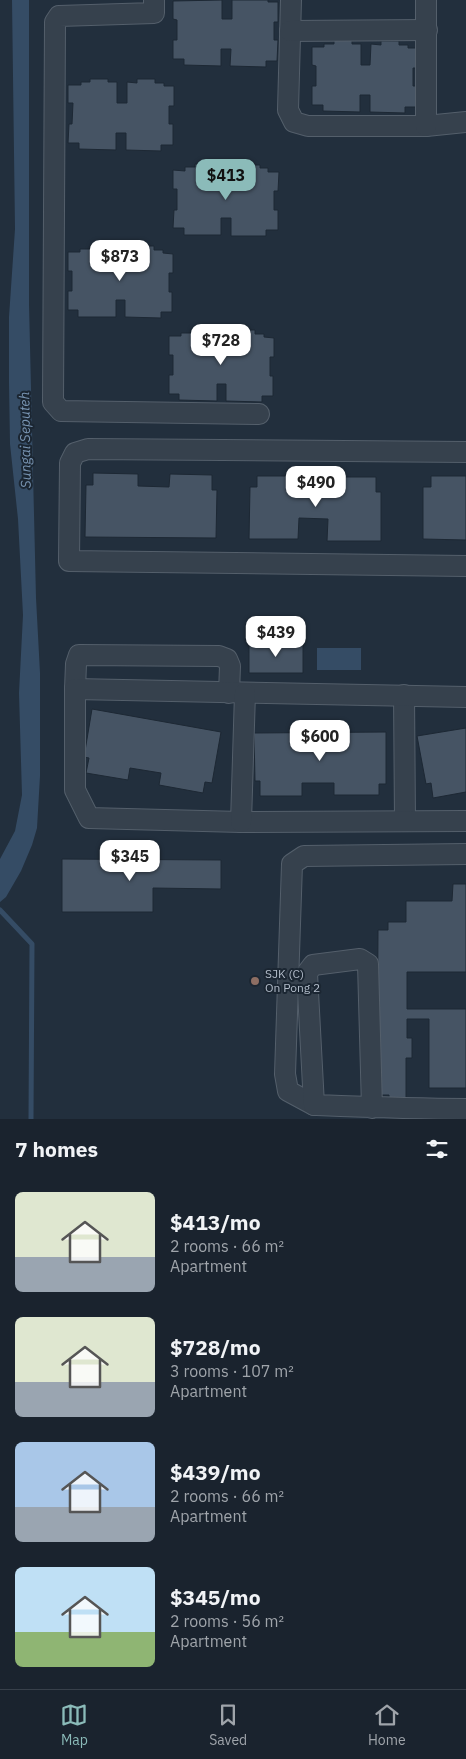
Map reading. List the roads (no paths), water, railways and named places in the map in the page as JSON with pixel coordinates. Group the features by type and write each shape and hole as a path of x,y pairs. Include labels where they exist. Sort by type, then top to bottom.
{"lane":[{"path":"154,0 154,13 59,16 55,22 53,402 61,411 258,414"},
{"path":"291,0 288,110 294,122 308,126 426,126 466,122"},
{"path":"426,0 426,126"},
{"path":"290,31 426,30"},
{"path":"466,452 88,449 74,453 70,463 69,561 466,566"},
{"path":"242,822 237,693 227,659 219,656 79,655 76,664 75,689 75,790 89,818 242,822 466,821"},
{"path":"75,689 466,697"},
{"path":"404,695 405,821"},
{"path":"466,854 304,856 292,864 285,1074 288,1092 314,1105 466,1109"},
{"path":"314,1105 307,973 313,964 360,959 368,964 372,1108"}],"water":[{"name":"Sungai Seputeh","path":"12,0 29,0 29,304 36,598 40,673 40,776 37,828 32,845 21,871 6,897 0,902 0,859 15,831 22,795 19,693 23,615 18,519 10,444 9,383 9,317 15,229"},
{"path":"317,648 361,648 361,670 317,670"}],"waterway":[{"path":"0,910 32,944 31,1119"}],"place":[{"name":"SJK (C) On Pong 2","path":"255,981"}]}
